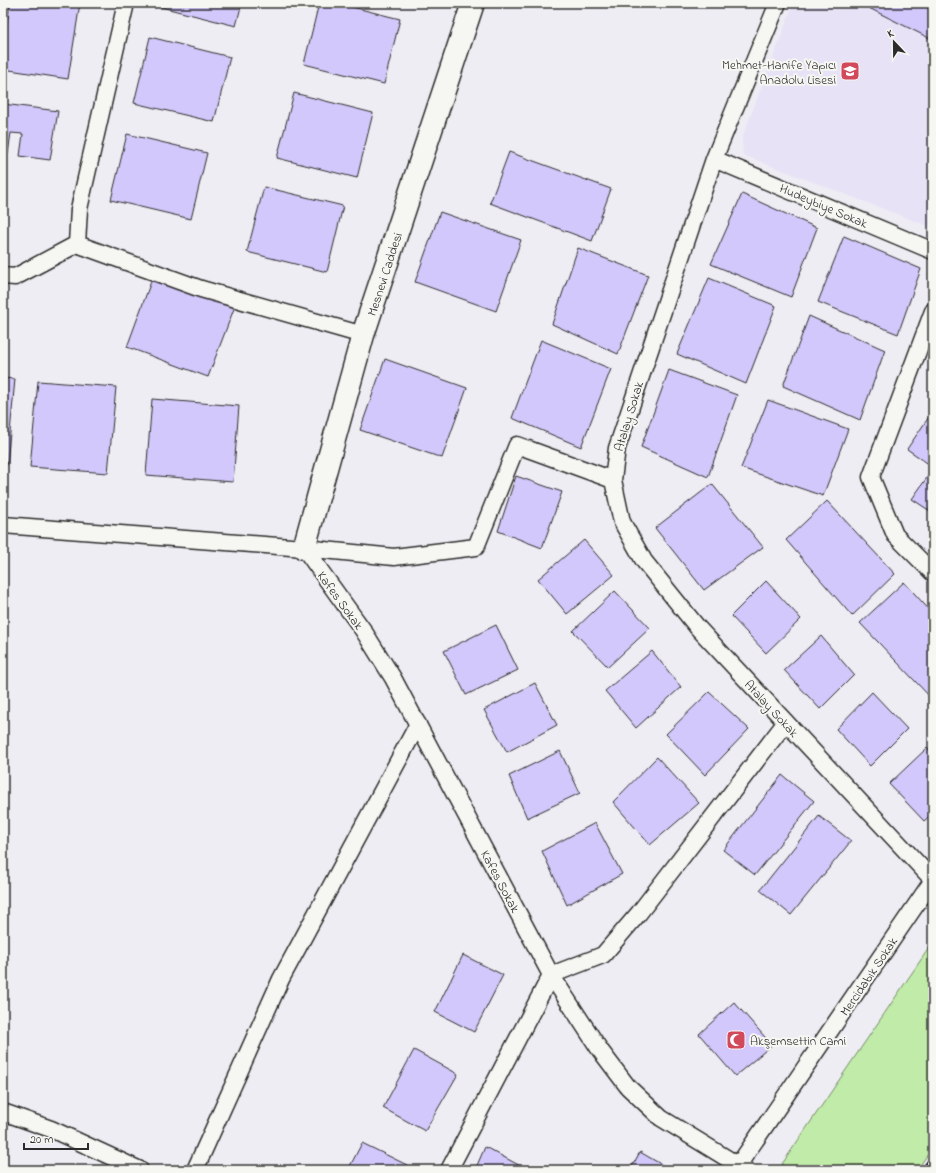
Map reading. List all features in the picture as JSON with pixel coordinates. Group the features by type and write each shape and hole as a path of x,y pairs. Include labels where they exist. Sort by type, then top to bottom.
{"street":[{"path":"77,244 79,209 126,3"},
{"name":"Mesnevi Caddesi","path":"304,548 364,335 473,3"},
{"name":"Atalay Sokak","path":"778,3 714,159 617,448 614,480 622,522 644,561 698,628 933,880"},
{"name":"Hudeybiye Sokak","path":"714,159 933,252"},
{"path":"3,276 15,277 77,244 201,289 364,335"},
{"path":"933,311 871,477 895,534 933,573"},
{"path":"3,525 304,548 394,557 476,547 517,446 614,480"},
{"name":"Kafes Sokak","path":"304,548 363,630 393,678 551,975 600,1050 628,1087 661,1118 740,1168"},
{"path":"449,1170 551,975 603,955 640,913 786,722"},
{"path":"196,1170 281,979 418,724"},
{"name":"Mercidabık Sokak","path":"740,1168 933,880"},
{"path":"3,1112 51,1129 140,1170"}],"shaded area":[{"name":"Mehmet-Hanife Yapıcı Anadolu Lisesi","path":"794,3 933,3 933,228 743,155 742,138"}],"green space":[{"path":"933,942 933,1147 917,1170 786,1170 782,1164"}],"building":[{"path":"10,3 80,3 68,79 3,69 3,48"},
{"path":"157,3 242,3 236,26 157,6"},
{"path":"319,3 336,3 400,19 384,84 304,64"},
{"path":"859,3 933,3 933,40"},
{"path":"150,37 230,57 214,122 134,103"},
{"path":"294,93 373,113 357,178 277,158"},
{"path":"3,104 58,111 50,160 20,156 23,134 11,133 8,154 3,153"},
{"path":"127,134 207,153 191,219 111,200"},
{"path":"509,152 611,189 592,241 490,203"},
{"path":"264,187 343,206 327,272 247,252"},
{"path":"742,194 817,228 791,297 711,264"},
{"path":"440,212 521,240 496,311 415,282"},
{"path":"844,236 921,269 898,334 818,302"},
{"path":"578,248 648,275 618,354 552,324"},
{"path":"153,276 235,306 208,377 127,347"},
{"path":"709,278 776,306 746,384 677,354"},
{"path":"809,316 885,350 860,420 783,386"},
{"path":"541,340 611,369 581,447 512,418"},
{"path":"385,359 467,388 442,458 360,430"},
{"path":"669,370 737,395 708,477 641,447"},
{"path":"3,378 15,379 7,465 3,464"},
{"path":"38,381 116,387 108,473 30,467"},
{"path":"152,399 239,406 233,482 146,475"},
{"path":"768,400 848,429 823,496 741,468"},
{"path":"933,411 933,467 907,449"},
{"path":"933,469 933,513 912,499"},
{"path":"516,476 562,492 542,548 498,531"},
{"path":"712,484 763,547 704,590 655,528"},
{"path":"827,501 895,574 852,616 786,540"},
{"path":"584,540 614,575 567,614 538,579"},
{"path":"766,581 801,619 766,653 731,616"},
{"path":"904,582 933,614 932,699 860,623"},
{"path":"615,591 650,628 608,667 573,631"},
{"path":"496,625 518,670 466,695 444,651"},
{"path":"821,636 854,675 820,709 784,670"},
{"path":"652,651 681,687 636,728 605,691"},
{"path":"535,683 557,725 507,752 484,710"},
{"path":"709,692 749,729 705,775 666,734"},
{"path":"872,692 907,729 870,766 836,729"},
{"path":"927,748 933,755 933,813 924,821 889,784"},
{"path":"560,751 580,793 527,818 509,776"},
{"path":"657,757 699,803 650,845 613,802"},
{"path":"782,775 814,801 755,875 723,850"},
{"path":"819,816 851,841 791,915 760,890"},
{"path":"595,823 622,874 567,905 542,851"},
{"path":"463,955 503,975 474,1032 435,1012"},
{"name":"Akşemsettin Cami","path":"734,1002 772,1045 735,1076 699,1034"},
{"path":"414,1050 458,1074 425,1131 383,1108"},
{"path":"362,1143 407,1165 405,1170 348,1170"},
{"path":"485,1147 528,1170 475,1170"},
{"path":"640,1152 671,1170 630,1170"}],"place":[{"name":"Mehmet-Hanife Yapıcı Anadolu Lisesi","path":"850,71"},
{"name":"Akşemsettin Cami","path":"736,1040"}]}
